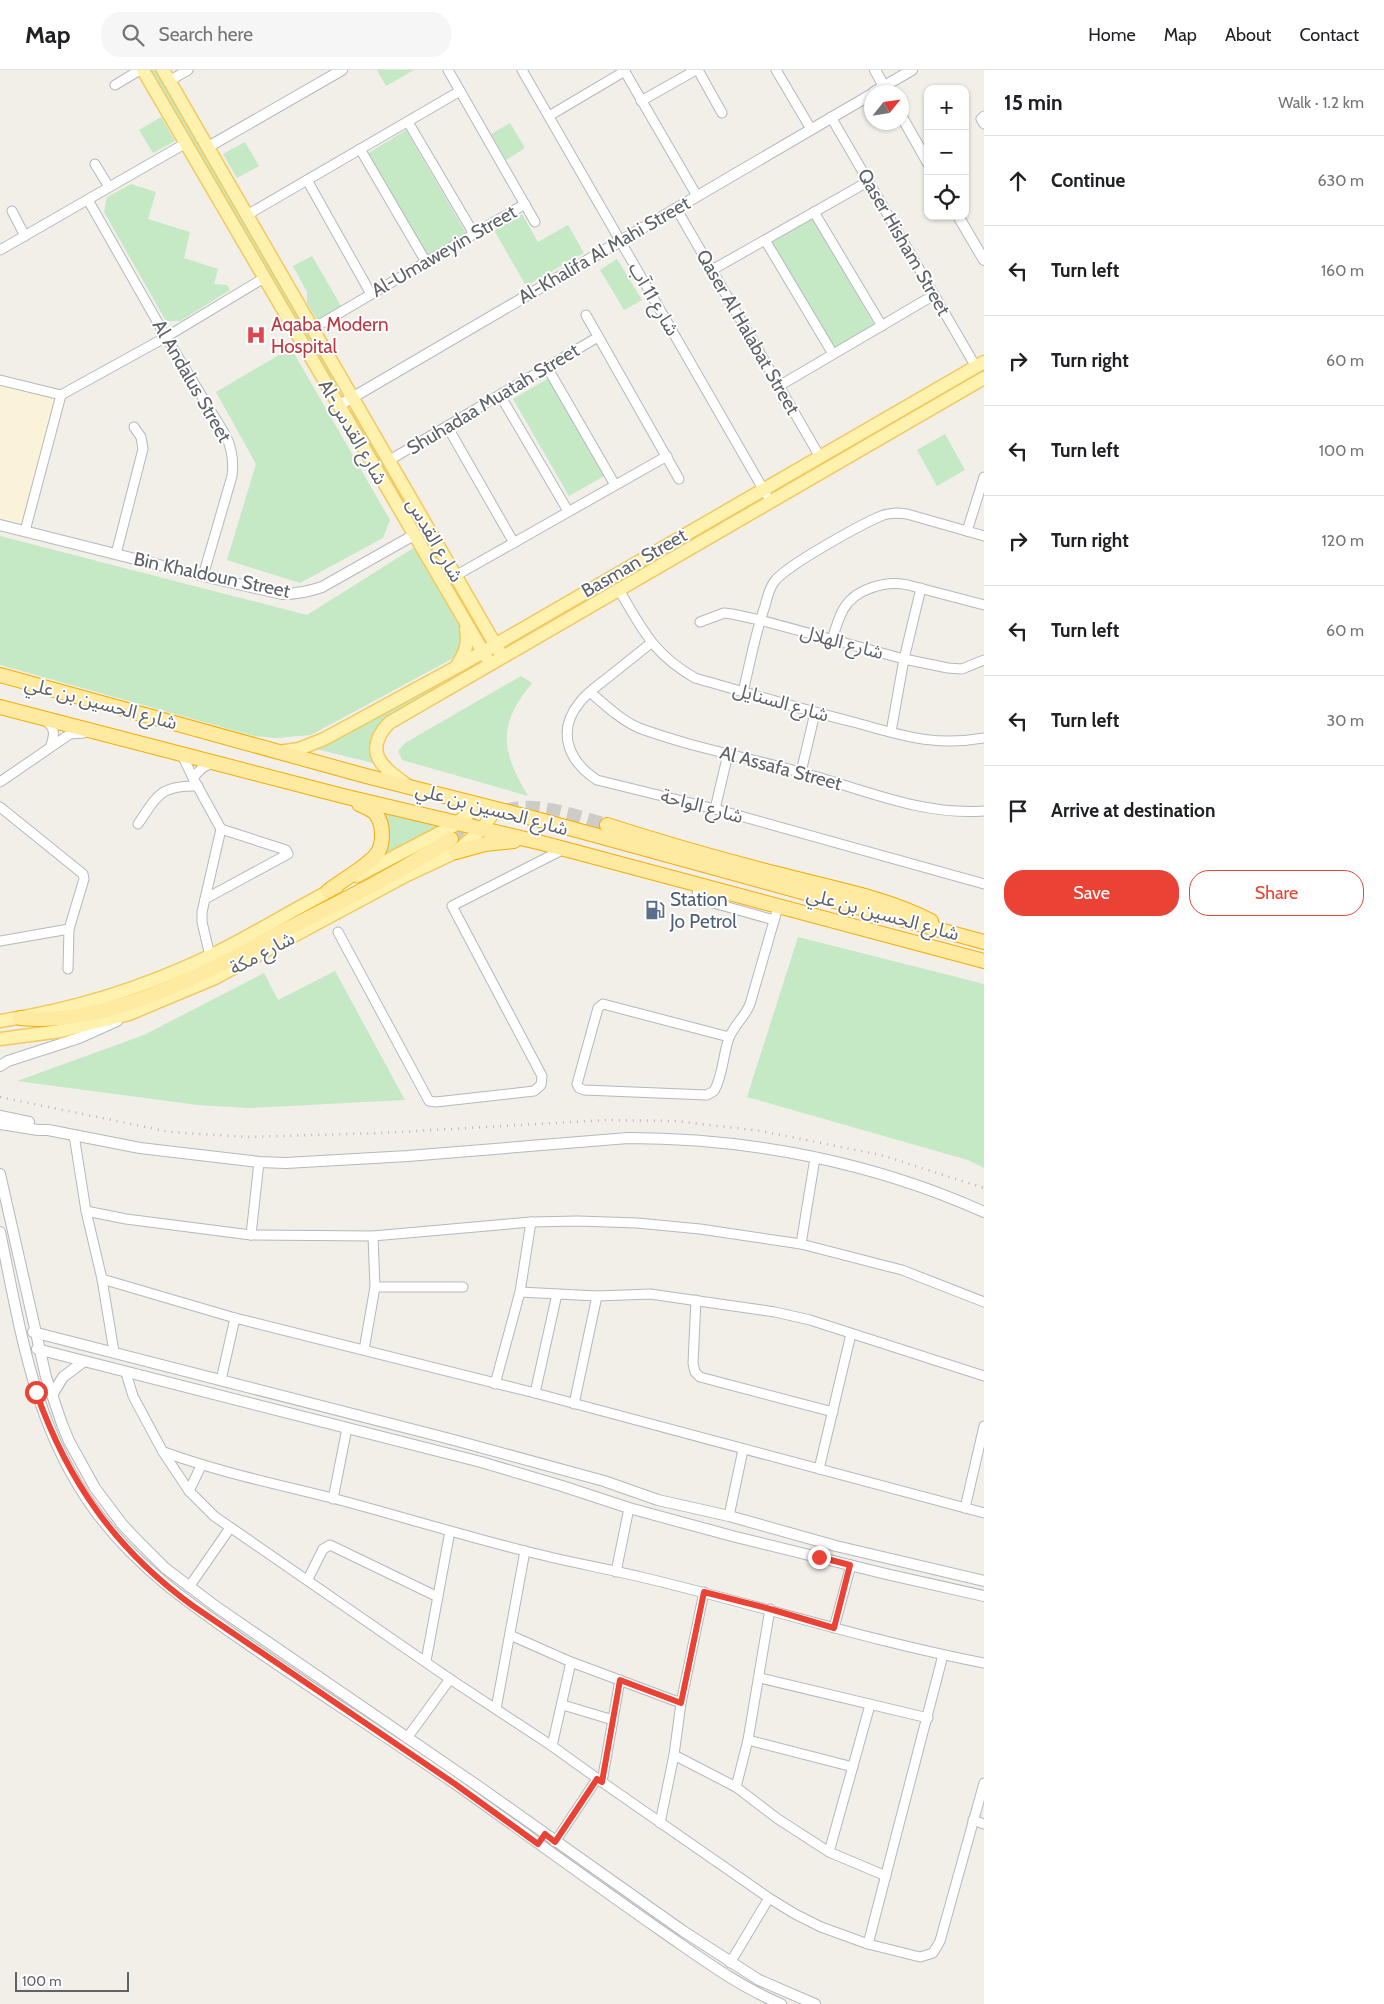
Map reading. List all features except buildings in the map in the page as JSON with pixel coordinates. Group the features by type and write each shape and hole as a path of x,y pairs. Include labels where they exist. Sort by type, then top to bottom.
{"highway":[{"name":"شارع الحسين بن علي","path":"0,675 984,942"},
{"name":"شارع الحسين بن علي","path":"0,707 343,796 564,849 698,885 727,900 776,913 984,961"},
{"path":"328,891 377,855 382,840 381,823 375,813 343,796"},
{"path":"607,825 760,870 882,901 917,914 949,933"},
{"path":"20,1018 56,1019 82,1015 134,1001 168,988 454,845 529,840"}],"main road":[{"name":"Al-شارع القدس","path":"141,70 186,143 490,664"},
{"name":"Al-شارع القدس","path":"166,76 352,397"},
{"name":"Basman Street","path":"279,752 299,749 324,739 495,645 980,364"},
{"name":"Basman Street","path":"409,787 384,768 379,761 376,748 380,734 389,723 984,378"},
{"name":"شارع القدس","path":"352,397 503,657"},
{"path":"456,666 465,654 468,644 464,622"},
{"path":"484,626 497,634 511,636"},
{"name":"شارع مكة","path":"0,1020 41,1014 122,992 210,956 457,823 479,805"},
{"name":"شارع مكة","path":"0,1039 61,1031 129,1014 169,999 232,970 407,875 454,845 470,842 496,809"}],"street":[{"path":"114,85 141,70"},
{"path":"166,76 188,70"},
{"path":"208,148 342,70"},
{"name":"Al-Umaweyin Street","path":"448,70 535,222"},
{"name":"شارع 11 آب","path":"522,70 771,503"},
{"path":"641,101 697,70 722,114"},
{"path":"776,70 810,129"},
{"path":"874,70 883,85"},
{"name":"Al-Khalifa Al Mahi Street","path":"892,85 912,70"},
{"path":"549,116 624,71 697,196"},
{"path":"247,215 460,92"},
{"name":"Al-Khalifa Al Mahi Street","path":"338,406 864,98"},
{"path":"984,116 981,119 984,124"},
{"name":"Qaser Hisham Street","path":"831,117 934,295 980,364"},
{"path":"408,122 474,234"},
{"path":"909,129 924,156"},
{"path":"0,250 186,143"},
{"path":"360,149 426,262"},
{"path":"95,164 109,187"},
{"path":"307,180 371,294"},
{"path":"712,270 868,182"},
{"name":"Al Andalus Street","path":"88,200 166,337 226,436 233,456 232,476 203,576"},
{"name":"Al-Umaweyin Street","path":"312,329 525,204"},
{"name":"Qaser Al Halabat Street","path":"676,208 820,457"},
{"path":"12,211 25,236"},
{"path":"814,212 882,326"},
{"path":"960,220 984,260"},
{"path":"765,240 833,354"},
{"path":"0,380 62,395 166,337 264,278"},
{"path":"779,386 934,295"},
{"name":"Shuhadaa Muatah Street","path":"586,315 679,479"},
{"name":"Shuhadaa Muatah Street","path":"388,460 598,337"},
{"path":"547,367 615,485"},
{"path":"25,531 62,395"},
{"path":"500,395 568,511"},
{"path":"447,426 514,543"},
{"path":"116,554 143,449 140,437 134,427"},
{"path":"455,576 667,456"},
{"path":"967,531 984,477"},
{"path":"743,692 760,620 770,588 781,574 882,515 896,512 984,536"},
{"name":"Bin Khaldoun Street","path":"0,524 203,576 282,594 300,594 322,587 414,535"},
{"path":"832,640 844,609 857,596 875,586 886,583 895,582 984,605"},
{"path":"892,732 904,659 920,588"},
{"name":"شارع السنايل","path":"618,590 651,643 678,669 695,678 815,713 919,740 943,742 984,738"},
{"name":"شارع الهلال","path":"700,622 724,613 760,620 939,667 962,668 984,660"},
{"name":"شارع الواحة","path":"651,643 590,692 574,710 567,736 569,749 575,761 584,772 596,780 715,809 984,884"},
{"name":"Al Assafa Street","path":"590,692 637,727 654,733 801,772 918,806 947,811 984,811"},
{"path":"801,772 815,713"},
{"path":"44,718 53,726 54,732 51,745"},
{"path":"0,782 51,745 70,734 96,732"},
{"path":"715,809 728,754"},
{"path":"182,755 221,829 205,899 202,922 210,956"},
{"path":"138,824 164,790 195,782 202,768 208,764 220,764"},
{"path":"0,807 83,874 84,879 69,929 68,969"},
{"path":"205,899 288,854 286,850 221,829"},
{"path":"338,932 429,1100 436,1102 534,1091 541,1084 542,1076 452,906 564,849"},
{"path":"729,1037 603,1004 598,1008 577,1084 579,1088 584,1090 707,1095 716,1088 729,1037 747,1012 750,1004 776,913"},
{"path":"0,941 69,929"},
{"path":"0,1066 15,1058 102,1029 129,1014"},
{"path":"0,1116 38,1124 48,1130"},
{"path":"0,1124 48,1130 140,1148 259,1162 286,1163 408,1156 628,1138 664,1138 731,1143 815,1158 887,1175 924,1186 984,1212"},
{"path":"74,1135 86,1211 102,1279 114,1352"},
{"path":"801,1244 815,1158"},
{"path":"250,1235 259,1162"},
{"path":"0,1174 36,1333 52,1395 68,1440 86,1473 106,1503 138,1541 165,1568 189,1587 730,1963 773,1987 816,2004"},
{"path":"86,1211 126,1219 250,1235 373,1236 531,1222 578,1221 637,1223 700,1229 801,1244 902,1270 984,1302"},
{"path":"495,1384 520,1292 531,1222"},
{"path":"0,1232 24,1345 49,1428 66,1462 96,1513 146,1568 193,1606 455,1784 736,1981 781,2004"},
{"path":"364,1350 375,1286 373,1236"},
{"path":"102,1279 235,1318 535,1393 984,1513"},
{"path":"375,1286 463,1287"},
{"path":"520,1292 597,1296 650,1294 784,1314 810,1320 984,1376"},
{"path":"535,1393 557,1294"},
{"path":"574,1404 597,1296"},
{"path":"696,1300 693,1363 695,1372 700,1377 833,1412"},
{"path":"221,1380 235,1318"},
{"path":"22,1330 484,1448 604,1481 658,1500 729,1516 836,1546 984,1581"},
{"path":"819,1469 851,1334"},
{"path":"24,1345 83,1362 481,1462 628,1508 850,1565 984,1596"},
{"path":"52,1395 63,1377 83,1362"},
{"path":"126,1373 132,1396 164,1452 189,1491 214,1516 308,1579 450,1679 552,1746 769,1898 821,1927 868,1944 920,1957 930,1955 937,1950 984,1783"},
{"path":"964,1508 984,1426"},
{"path":"333,1498 347,1428"},
{"path":"481,1462 484,1448"},
{"path":"729,1516 743,1450"},
{"path":"164,1452 201,1466 333,1498 525,1552 704,1592 834,1628 984,1663"},
{"path":"189,1491 201,1466"},
{"path":"616,1572 628,1508"},
{"path":"189,1587 230,1528"},
{"path":"426,1661 450,1531"},
{"path":"308,1579 323,1549 330,1545 438,1597"},
{"path":"496,1710 525,1552"},
{"path":"834,1628 850,1565"},
{"path":"960,1590 964,1576"},
{"path":"660,1822 674,1755 681,1703 704,1592"},
{"path":"736,1788 760,1678 770,1609"},
{"path":"510,1635 571,1662 681,1703"},
{"path":"868,1944 944,1655"},
{"path":"552,1746 571,1662"},
{"path":"760,1678 870,1706 928,1718"},
{"path":"407,1738 450,1679"},
{"path":"555,1842 599,1780 620,1680"},
{"path":"563,1704 613,1720"},
{"path":"829,1852 870,1706"},
{"path":"748,1740 853,1767"},
{"path":"674,1755 736,1788 829,1852 886,1876"},
{"path":"973,1820 984,1824"},
{"path":"538,1844 545,1834"},
{"path":"730,1963 769,1898"}],"green space":[{"path":"149,70 156,70 341,388 339,391 337,390"},
{"path":"377,70 414,70 386,86"},
{"path":"161,117 175,141 153,153 139,130"},
{"path":"510,123 525,148 506,160 491,134"},
{"path":"406,130 466,233 427,255 367,154"},
{"path":"245,142 259,166 237,178 223,154"},
{"path":"131,184 156,192 148,219 190,232 184,258 218,269 214,284 227,285 230,290 180,321 166,321 104,212 107,197"},
{"path":"522,214 538,242 568,225 584,253 526,286 494,230"},
{"path":"812,218 874,324 833,350 770,244"},
{"path":"312,256 341,306 317,320 307,303 307,292 293,266"},
{"path":"617,259 642,300 624,310 600,270"},
{"path":"291,348 390,520 383,538 300,583 227,560 256,464 216,392"},
{"path":"984,366 984,372 776,492 775,489"},
{"path":"549,378 604,476 569,496 513,399"},
{"path":"352,410 487,638 481,642 346,413"},
{"path":"945,434 965,470 937,486 917,450"},
{"path":"753,502 753,505 510,648 499,649"},
{"path":"0,536 307,615 415,547 461,629 462,640 459,655 311,735 276,738 254,736 0,665"},
{"path":"479,659 480,662 439,685 428,696 381,722 370,739 370,752 373,763 316,749"},
{"path":"521,676 532,683 513,712 508,726 507,738 512,765 528,796 402,760 398,751 405,743"},
{"path":"385,812 438,826 390,855 386,851 388,843"},
{"path":"798,937 984,984 984,1168 968,1160 747,1097"},
{"path":"335,971 405,1100 249,1108 198,1105 17,1081 144,1035 264,973 278,1000"}],"sand":[{"path":"0,378 45,390 56,399 23,524 0,518"}],"tunnel":[{"path":"505,811 517,808 543,809 570,814 607,825"},
{"path":"451,839 478,822"}],"railway":[{"path":"0,1097 170,1132 248,1137 381,1133 607,1120 676,1121 761,1131 881,1155 984,1188"}],"place":[{"name":"Aqaba Modern Hospital","path":"256,335"},
{"name":"Station Jo Petrol","path":"655,910"}],"route":[{"path":"36,1392 58,1449 84,1494 96,1513 146,1568 193,1606 455,1784 538,1844 545,1834 555,1842 597,1779 602,1782 620,1680 681,1703 704,1592 834,1628 850,1565 819,1557"}]}
